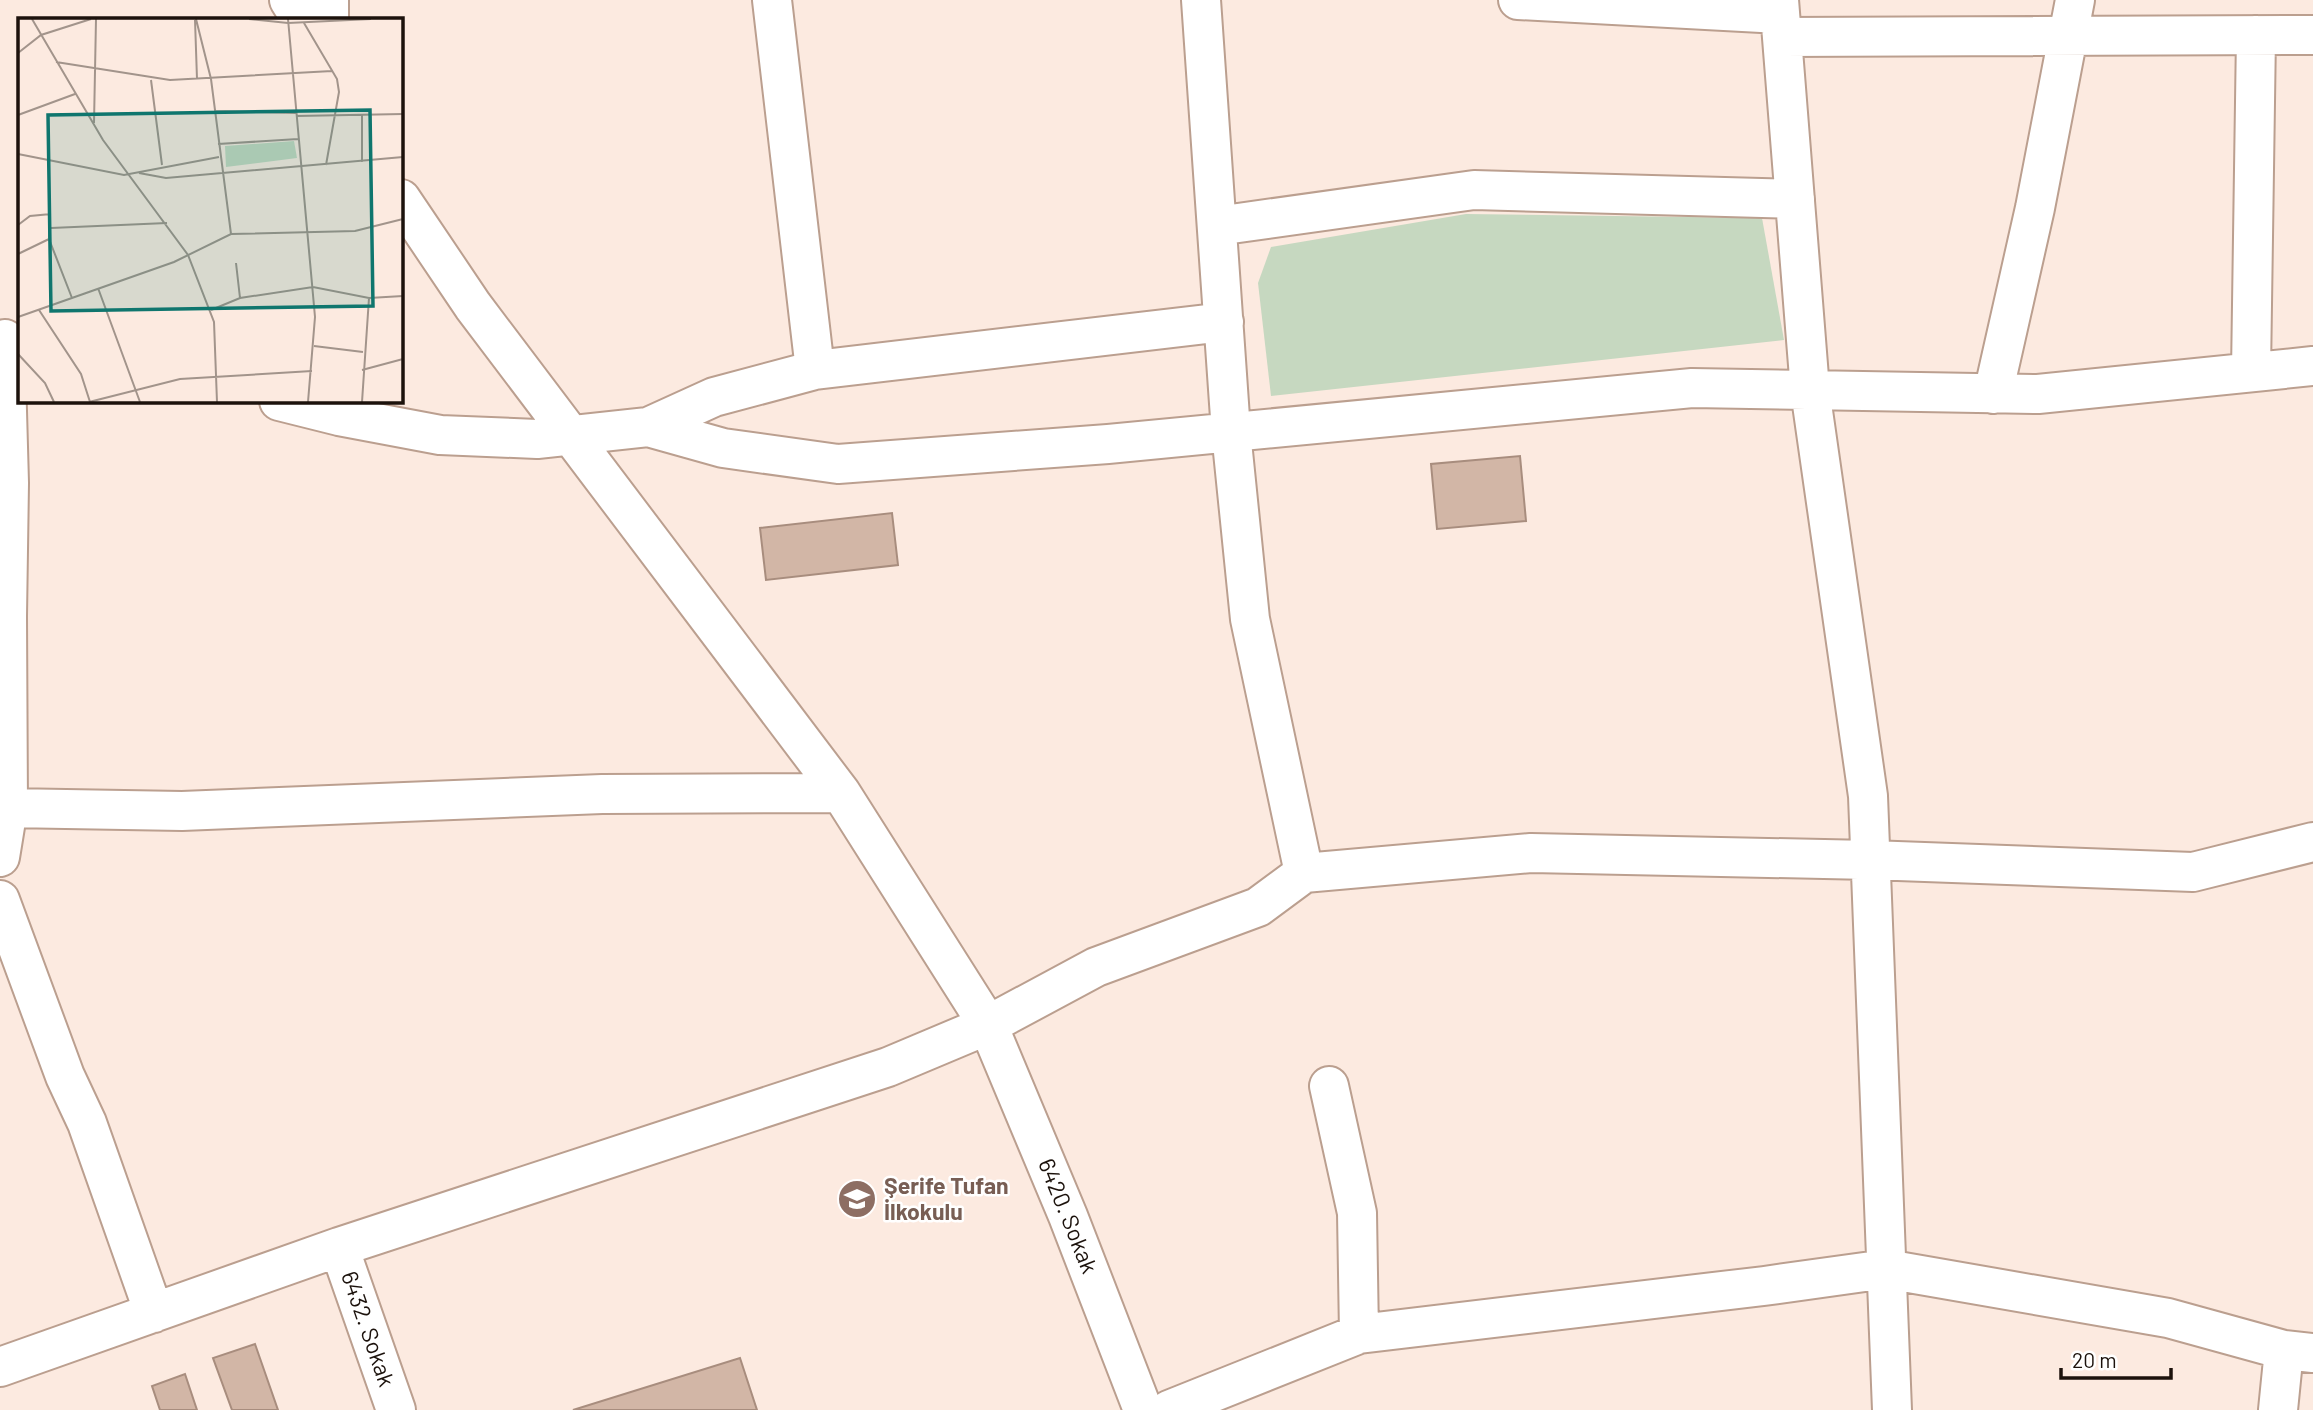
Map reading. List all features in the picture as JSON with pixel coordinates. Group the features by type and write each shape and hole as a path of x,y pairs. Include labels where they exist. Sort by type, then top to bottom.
{"street":[{"path":"289,0 300,18"},
{"path":"329,0 329,18"},
{"path":"772,0 815,370"},
{"path":"1201,0 1231,432 1250,619 1304,873"},
{"path":"1518,0 1781,17 2072,18 2256,35 2313,34"},
{"path":"1781,17 1810,390 1868,796 1892,1410"},
{"path":"1993,394 2035,208 2072,18"},
{"path":"2251,372 2256,35"},
{"path":"1217,226 1474,190 1795,199"},
{"name":"6420. Sokak","path":"402,200 473,306 841,793 988,1025 1073,1228 1143,1410"},
{"path":"283,402 339,416 440,435 537,439 648,427 714,397 815,370 1224,322"},
{"path":"0,857 8,808 4,708 9,484 8,339"},
{"path":"648,427 723,448 838,464 1108,444 1692,388 2038,394 2313,366"},
{"path":"8,808 182,811 601,794 841,793"},
{"path":"0,1367 340,1247 888,1067 988,1025 1096,967 1258,906 1304,873 1531,853 1870,860 2193,872 2313,842"},
{"path":"0,900 65,1076 88,1123 154,1312"},
{"path":"1329,1086 1357,1213 1359,1334"},
{"name":"6432. Sokak","path":"340,1247 396,1410"},
{"path":"1169,1410 1359,1334 1886,1269 2168,1318 2299,1352 2278,1410"}],"green space":[{"path":"1466,214 1762,218 1784,340 1271,396 1258,283 1271,247"}],"building":[{"path":"1520,456 1526,521 1437,529 1431,464"},
{"path":"892,513 898,565 766,580 760,528"},
{"path":"255,1344 278,1410 232,1410 213,1358"},
{"path":"740,1358 757,1410 573,1410"},
{"path":"185,1374 197,1410 160,1410 152,1386"}],"place":[{"name":"Şerife Tufan İlkokulu","path":"857,1199"}]}
